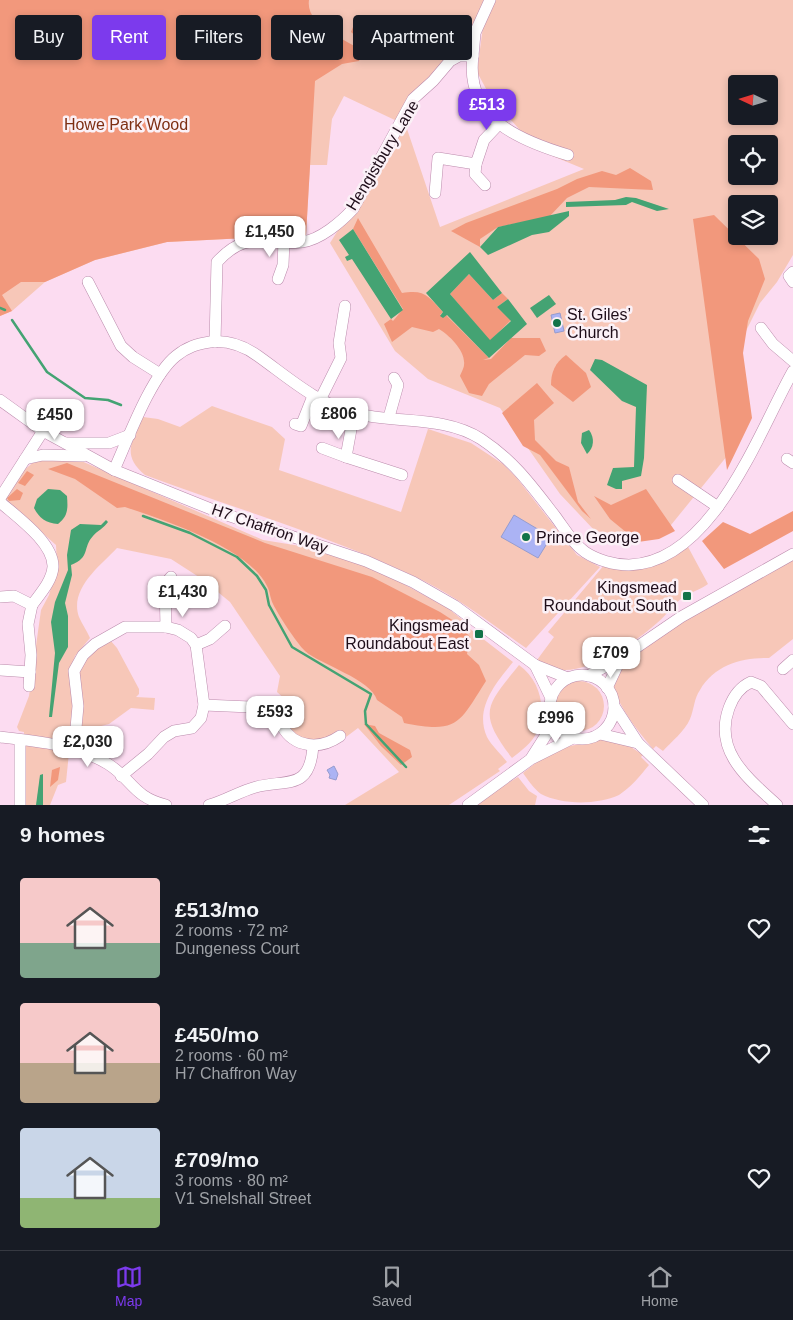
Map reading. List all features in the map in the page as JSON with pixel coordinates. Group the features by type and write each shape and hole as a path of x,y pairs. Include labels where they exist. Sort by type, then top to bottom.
{"street":[{"path":"490,0 475,33 472,79 476,97 499,124 536,145 568,155"},
{"name":"Hengistbury Lane","path":"215,342 217,262 229,249 243,241 303,242 318,236 348,215 412,99 433,81 450,60 459,56 473,56"},
{"path":"485,185 475,174 476,164 484,140 499,124"},
{"path":"435,193 438,158 476,164"},
{"path":"277,279 283,265 284,241"},
{"path":"793,272 789,276 793,282"},
{"path":"88,282 121,346 133,357 160,374"},
{"path":"296,424 301,426 341,358 339,343 345,306"},
{"path":"761,328 773,344 791,358"},
{"path":"114,470 160,374 175,356 195,344 215,342 244,347 317,398 354,413 439,424 479,438 517,466 573,540 585,552 604,561 622,565 642,564 666,555 686,541 734,487 758,444 776,402 793,371"},
{"path":"389,417 398,385 394,378"},
{"name":"H7 Chaffron Way","path":"0,400 43,431 114,470 222,513 366,561 413,582 455,606 535,665 568,678"},
{"path":"346,457 354,413"},
{"path":"29,686 31,655 28,624 32,605 48,583 53,567 48,547 0,497 43,431"},
{"path":"62,442 109,444 130,435"},
{"path":"322,448 402,475"},
{"path":"26,459 43,455 88,457"},
{"path":"678,480 718,507"},
{"path":"531,759 546,736 551,716 551,698 555,690 568,678 588,676 621,658 681,617 793,554"},
{"path":"166,627 165,584 171,577"},
{"path":"0,597 14,596 32,605"},
{"path":"196,645 210,639 225,626"},
{"path":"74,750 78,706 74,671 83,655 95,644 126,627 166,627 178,630 191,638 196,645 204,705 201,718 192,728 174,732 164,737 148,754 121,776"},
{"path":"607,688 621,658"},
{"path":"783,669 793,660"},
{"name":"H7 Chaffron Way","path":"535,665 551,698"},
{"path":"0,670 30,672"},
{"path":"588,676 596,679 607,688 614,706 638,743 703,805"},
{"path":"777,805 738,769 732,760 726,740 726,715 732,700 739,690 751,682 761,686 793,724"},
{"path":"204,705 274,708 278,712 282,726 291,738 302,744 313,746 333,741 340,736"},
{"path":"468,805 505,780 531,759 573,738 591,738 600,734 608,726 614,706"},
{"path":"551,716 559,730 573,738"},
{"path":"600,734 638,743"},
{"path":"0,737 74,750 92,756 110,765 140,795 166,805"},
{"path":"20,740 20,805"},
{"path":"209,805 239,800 256,786 290,783 300,779 308,770 313,746"}],"green space":[{"name":"Howe Park Wood","path":"0,0 490,0 473,56 472,15 353,15 353,60 455,60 399,122 344,96 332,119 327,165 310,165 306,235 167,242 95,260 45,282 12,311 0,316"},
{"name":"Howe Park Wood","path":"0,0 309,0 312,15 271,15 271,60 343,60 343,39 353,45 353,60 359,61 342,64 315,81 306,235 167,242 95,260 45,282 21,282 2,295 12,311 0,316"},
{"path":"494,0 793,0 793,255 777,282 760,303 734,355 736,445 671,525 634,536 595,531 560,494 500,408 428,379 395,351 330,243 405,123 440,227 584,169 538,150 491,98 477,72 484,19"},
{"path":"630,168 651,181 653,190 589,187 567,198 549,217 498,227 480,239 480,247 451,231 466,223 557,189 577,179 602,171 616,175"},
{"path":"714,215 728,229 728,245 745,245 759,259 765,279 748,321 743,353 752,418 727,470 693,219"},
{"path":"358,218 402,293 416,292 430,298 443,312 440,315 446,315 489,358 483,360 491,359 511,338 540,338 546,351 539,356 525,355 489,384 482,396 469,393 460,376 464,360 460,349 452,339 439,329 433,332 412,327 392,342 384,324 391,319 393,321 403,309 353,229"},
{"path":"469,274 493,300 502,293 508,299 497,307 511,320 490,341 450,294"},
{"path":"566,355 586,373 591,387 573,402 551,385 554,368"},
{"path":"537,383 554,403 534,420 535,440 556,461 569,467 578,502 591,519 582,511 540,455 523,446 502,413"},
{"path":"212,406 272,427 285,439 279,470 401,512 428,429 471,443 503,464 516,477 577,555 600,567 526,648 450,596 390,565 321,537 145,475 138,468 133,461 131,448 135,433 143,417 158,419 180,427"},
{"path":"37,459 79,460 263,540 319,549 382,572 449,609 470,626 469,628 513,662 489,696 483,716 487,737 507,762 498,769 500,771 449,805 345,805 399,772 358,728 346,737 338,730 320,739 313,740 299,737 288,725 282,709 288,702 277,692 280,676 230,602 202,579 171,559 117,548 95,570 78,597 79,617 90,638 75,656 70,672 73,714 66,782 58,785 50,805 24,805 26,785 23,783 24,732 19,731 17,727 29,696 41,610 49,595 57,567 56,545 4,499 22,472"},
{"path":"67,463 265,543 372,577 440,612 457,623 470,637 467,654 479,665 486,681 470,707 456,722 447,726 436,727 404,723 402,717 377,700 373,692 365,685 305,651 276,609 267,586 257,572 243,559 204,537 161,519 125,507 117,508 75,479 48,469"},
{"path":"27,471 34,475 25,486 18,483"},
{"path":"17,489 23,493 20,500 9,501 7,498"},
{"path":"646,489 675,531 659,539 638,542 610,519 594,496 611,505"},
{"path":"793,511 793,531 724,569 702,541 723,522 750,534"},
{"path":"687,545 708,584 684,597 648,631 625,647 586,666 562,670 537,660 554,637 548,632 605,564 613,566"},
{"path":"793,556 793,639 769,658 739,661 713,674 698,693 690,719 685,728 663,751 656,746 653,749 630,719 620,703 613,686 625,661 653,639"},
{"path":"110,640 117,648 139,689 139,694 136,697 155,698 154,710 131,708 109,724 82,731 78,673 88,655"},
{"path":"519,665 537,686 540,695 541,714 535,736 512,758 494,730 490,719 490,710 499,690"},
{"path":"574,681 584,681 597,688 604,701 604,711 597,724 584,731 574,731 565,727 558,720 554,711 554,701 558,692 565,685"},
{"path":"364,724 375,726 379,733 410,750 412,757 401,765 381,746"},
{"path":"603,739 622,741 643,755 641,757 649,765 619,795 590,802 569,802 549,798 541,794 523,773 552,750"},
{"path":"60,767 58,780 50,787 52,770"},
{"path":"518,777 529,791 537,796 535,805 471,805"}],"shaded area":[{"path":"626,197 636,198 669,209 657,211 632,202 626,205 566,207 566,202 615,200"},
{"path":"569,211 569,216 549,232 532,235 488,255 480,247 498,227"},
{"path":"353,229 403,310 391,319 352,259 347,261 345,257 349,255 339,240"},
{"path":"470,252 502,293 493,300 469,274 450,294 490,340 511,321 497,307 508,299 527,324 489,358 447,315 443,318 440,316 443,312 426,293"},
{"path":"549,295 556,304 537,318 530,308"},
{"path":"595,359 602,360 647,385 644,458 641,476 622,481 622,489 616,489 607,485 613,468 634,467 636,407 622,401 590,370"},
{"path":"589,430 593,443 587,454 581,443 582,433"},
{"path":"48,489 60,490 67,496 67,512 58,524 43,519 34,508 37,499"},
{"path":"106,520 108,522 90,540 81,559 71,565 72,575 65,603 68,616 68,647 59,663 52,717 49,717 55,653 51,622 55,602 68,570 67,555 71,530 80,524 101,525"},
{"path":"43,774 43,805 36,805 40,775"}],"building":[{"name":"St. Giles’ Church","path":"560,313 564,331 555,333 551,315"},
{"name":"Prince George","path":"514,515 551,537 538,558 501,537"},
{"path":"334,766 338,774 336,780 329,778 330,775 327,770"}],"waterway":[{"path":"0,308 5,310"},
{"path":"12,320 47,372 85,398 108,400 121,405"},
{"path":"143,516 190,533 237,557 257,576 266,590 269,605 292,647 371,694 365,711 366,724 406,767"}],"place":[{"name":"St. Giles’ Church","path":"557,323"},
{"name":"Prince George","path":"526,537"},
{"name":"Kingsmead Roundabout South","path":"687,596"},
{"name":"Kingsmead Roundabout East","path":"479,634"}]}
